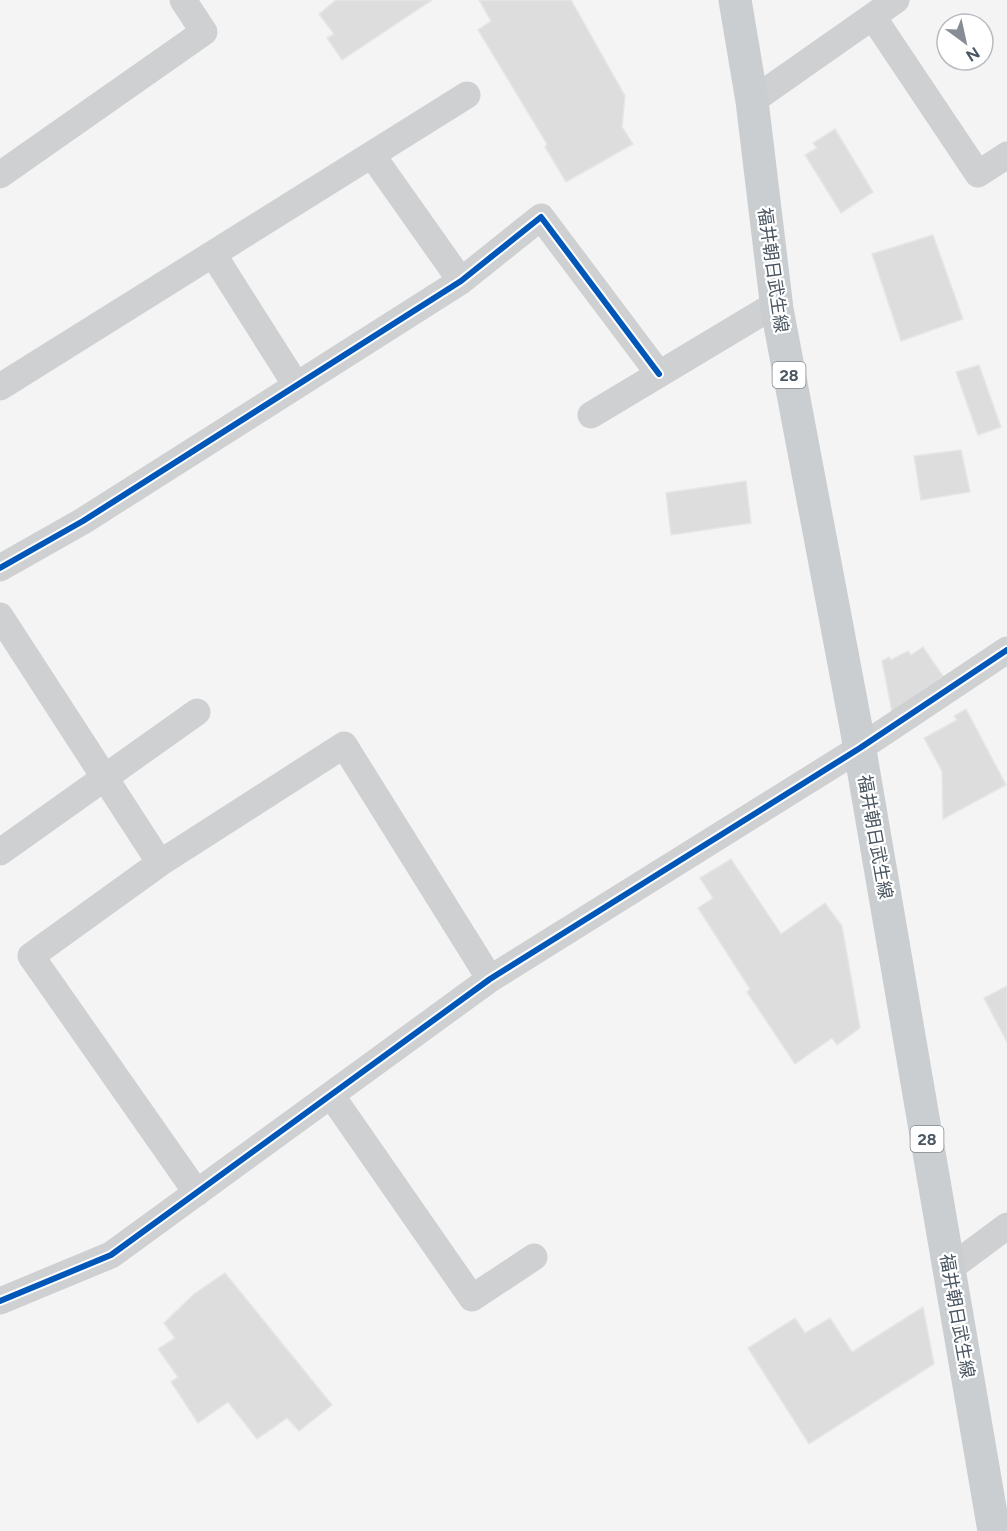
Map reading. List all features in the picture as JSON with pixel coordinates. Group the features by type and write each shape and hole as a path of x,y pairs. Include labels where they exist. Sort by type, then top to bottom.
{"main road":[{"name":"福井朝日武生線","path":"735,0 752,101 776,304 860,748 994,1531"}],"street":[{"path":"0,175 204,32 183,0"},
{"path":"752,101 896,0"},
{"path":"873,17 978,174 1007,155"},
{"path":"0,387 467,95"},
{"path":"372,155 461,281"},
{"path":"0,568 83,521 461,281 541,217 659,374"},
{"path":"213,254 296,385"},
{"path":"591,415 776,304"},
{"path":"0,616 160,863"},
{"path":"0,1301 111,1255 490,979 860,748 1007,650"},
{"path":"0,852 197,712"},
{"path":"197,1192 31,956 160,863 344,745 490,979"},
{"path":"331,1095 472,1298 534,1257"},
{"path":"949,1269 1007,1226"}],"building":[{"path":"336,0 432,0 342,60 327,38 334,34 319,14"},
{"path":"479,0 571,0 625,96 622,127 633,144 566,182 545,147 547,144 478,30 491,21"},
{"path":"835,129 873,192 841,213 805,155 817,148 813,143"},
{"path":"933,235 963,319 901,341 872,254"},
{"path":"979,365 1001,427 978,435 956,372"},
{"path":"961,450 970,492 921,500 914,456"},
{"path":"746,481 751,523 671,535 666,493"},
{"path":"923,647 943,676 892,712 882,661 889,657 891,660 908,651 911,655"},
{"path":"966,709 1006,785 943,819 942,771 924,738 957,720 954,716"},
{"path":"731,859 781,934 825,903 842,926 860,1028 837,1045 832,1038 795,1064 747,992 750,989 698,908 713,898 700,878"},
{"path":"1007,986 1007,1042 984,998"},
{"path":"225,1273 332,1405 299,1431 287,1418 257,1439 228,1402 198,1423 171,1382 178,1377 158,1349 175,1338 164,1323 194,1294"},
{"path":"923,1307 934,1364 809,1444 748,1348 795,1318 805,1333 830,1318 852,1352"}],"cycle path":[{"path":"0,568 83,521 461,281 541,217 659,374"},
{"path":"0,1301 111,1255 490,979 860,748 1007,650"}]}
